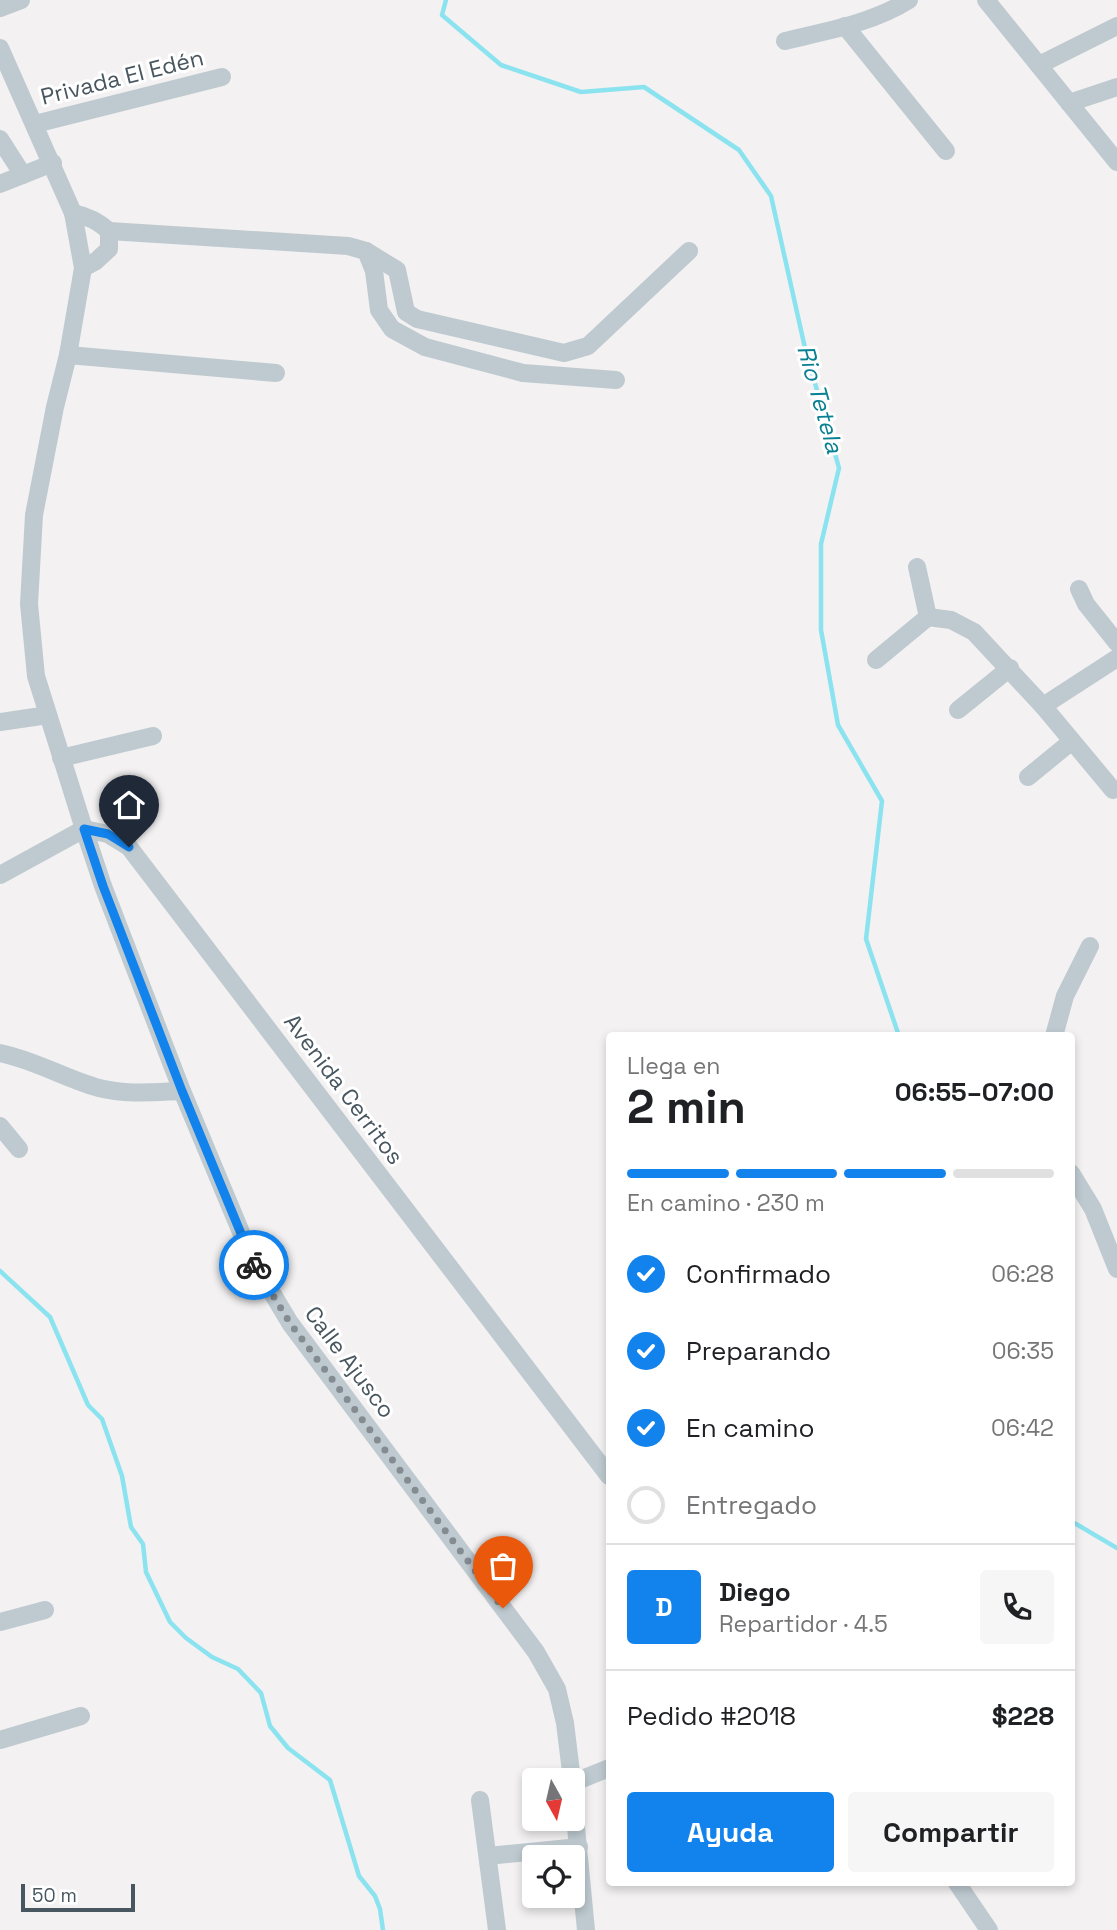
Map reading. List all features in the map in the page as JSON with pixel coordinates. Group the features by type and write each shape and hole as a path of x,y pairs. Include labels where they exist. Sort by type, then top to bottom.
{"street":[{"path":"0,8 21,0"},
{"path":"785,41 845,26 895,9 909,0"},
{"path":"986,0 1117,162"},
{"path":"845,26 946,150"},
{"path":"1039,65 1117,26"},
{"path":"1,50 73,213 83,268 109,249 109,231"},
{"name":"Privada El Edén","path":"34,124 222,78"},
{"path":"1069,103 1117,87"},
{"path":"0,139 23,175"},
{"path":"0,184 53,163"},
{"path":"73,213 99,222 109,231 348,246 366,251 397,270 406,312 417,319 564,353 588,346 689,251"},
{"path":"366,251 374,271 379,310 392,328 425,346 523,373 616,380"},
{"name":"Calle Ajusco","path":"83,268 68,355 34,515 29,604 36,676 84,829 103,886 182,1091 253,1262 273,1298 541,1661 556,1689 565,1723 570,1768"},
{"path":"68,355 276,373"},
{"path":"917,567 928,617"},
{"path":"1079,589 1086,604 1117,643"},
{"path":"877,660 928,617 951,620 974,632 1010,668 1113,790"},
{"path":"1043,706 1117,658"},
{"path":"958,710 1010,668"},
{"path":"0,722 48,715"},
{"path":"61,758 153,736"},
{"path":"1028,777 1072,741"},
{"path":"0,875 84,829"},
{"name":"Avenida Cerritos","path":"84,829 108,834 129,847 606,1472"},
{"path":"1055,1032 1065,996 1090,946"},
{"path":"0,1054 42,1065 100,1088 139,1094 182,1091"},
{"path":"0,1126 19,1149"},
{"path":"1075,1180 1093,1209 1117,1269"},
{"path":"0,1622 45,1610"},
{"path":"0,1740 81,1716"},
{"path":"585,1778 606,1769"},
{"path":"480,1800 497,1930"},
{"path":"488,1856 522,1853"},
{"path":"959,1886 989,1930"},
{"name":"Calle Ajusco","path":"584,1908 586,1930"}],"waterway":[{"name":"Rio Tetela","path":"446,0 442,15 501,65 581,92 644,87 739,150 771,196 805,348 839,468 821,544 821,630 838,725 882,801 866,939 898,1032"},
{"path":"0,1271 50,1317 88,1405 102,1419 122,1476 131,1527 143,1544 146,1572 170,1622 212,1657 238,1669 261,1693 270,1726 288,1748 330,1780 359,1876 375,1896 383,1930"},
{"name":"Rio Tetela","path":"1075,1523 1117,1548"}],"way so far":[{"path":"254,1265 290,1323 503,1608"}],"route":[{"path":"129,847 108,834 84,829 103,886 182,1091 254,1265"}]}
